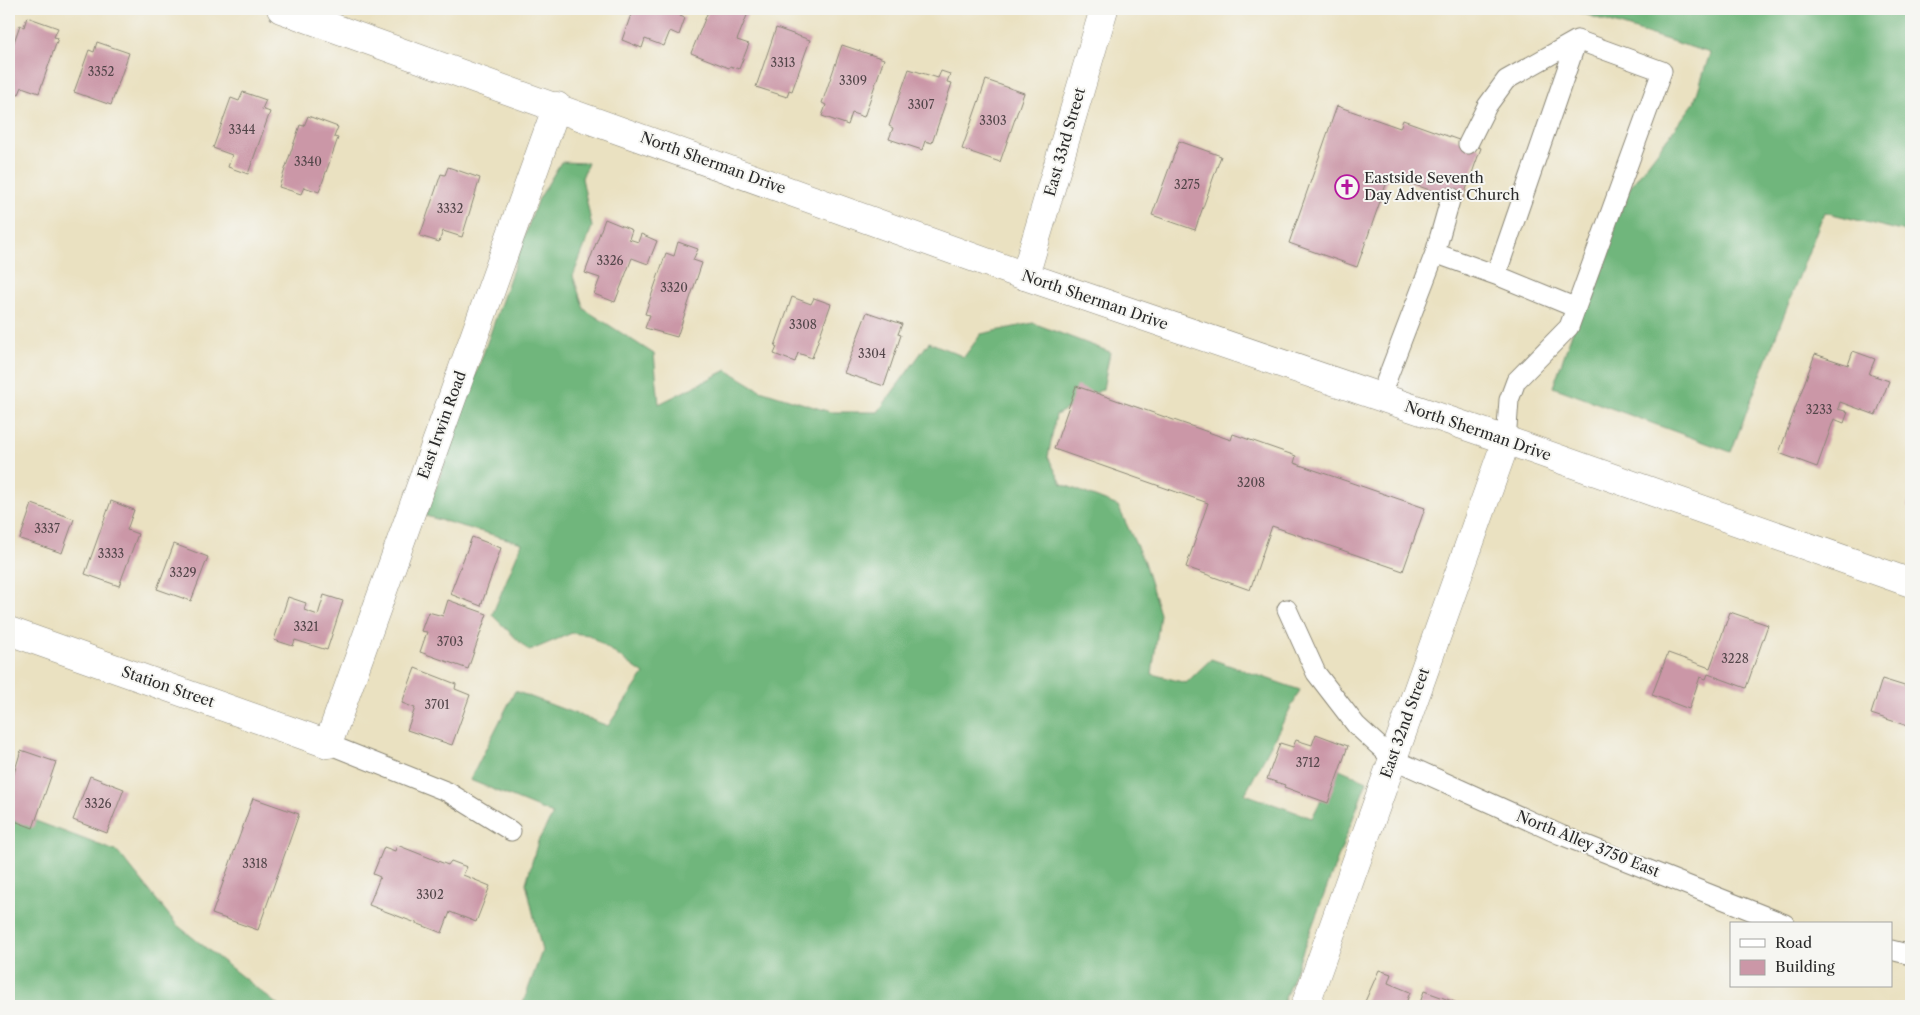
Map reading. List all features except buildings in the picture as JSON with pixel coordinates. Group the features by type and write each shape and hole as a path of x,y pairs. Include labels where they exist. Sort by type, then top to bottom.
{"street":[{"name":"North Sherman Drive","path":"281,9 557,106 1025,276 1506,440 1911,583"},
{"name":"East 33rd Street","path":"1025,276 1104,9"},
{"name":"East Irwin Road","path":"328,744 557,106"},
{"name":"East 32nd Street","path":"1305,1006 1506,440"},
{"name":"Station Street","path":"9,631 328,744"}],"lane":[{"path":"1468,144 1487,106 1506,80 1577,40 1662,71 1574,307 1569,327 1516,381 1509,400 1506,440"},
{"path":"1496,275 1577,40"},
{"path":"1380,397 1434,253 1451,197"},
{"path":"1434,253 1496,275 1574,307"},
{"name":"North Alley 3750 East","path":"1287,609 1316,673 1356,725 1393,759 1561,835 1780,922"},
{"path":"328,744 448,792 511,831"},
{"path":"1892,950 1911,955"}],"green space":[{"path":"1568,9 1911,9 1911,216 1906,232 1824,212 1731,452 1553,387 1618,203 1694,103 1710,53"},
{"path":"561,162 588,163 582,178 592,227 573,276 584,309 654,354 659,404 727,370 760,390 830,412 878,412 929,342 964,357 981,334 1033,323 1110,352 1103,389 1056,415 1048,457 1062,484 1118,506 1144,562 1160,614 1152,674 1186,683 1211,659 1300,690 1245,794 1312,818 1337,768 1367,781 1282,1006 522,1006 542,951 526,883 538,841 553,814 470,780 515,691 608,726 644,674 589,635 572,633 529,651 492,615 522,543 426,516 536,204"},
{"path":"33,820 118,852 177,925 279,1006 9,1006 9,822"}],"place":[{"name":"Eastside Seventh Day Adventist Church","path":"1347,187"}]}
